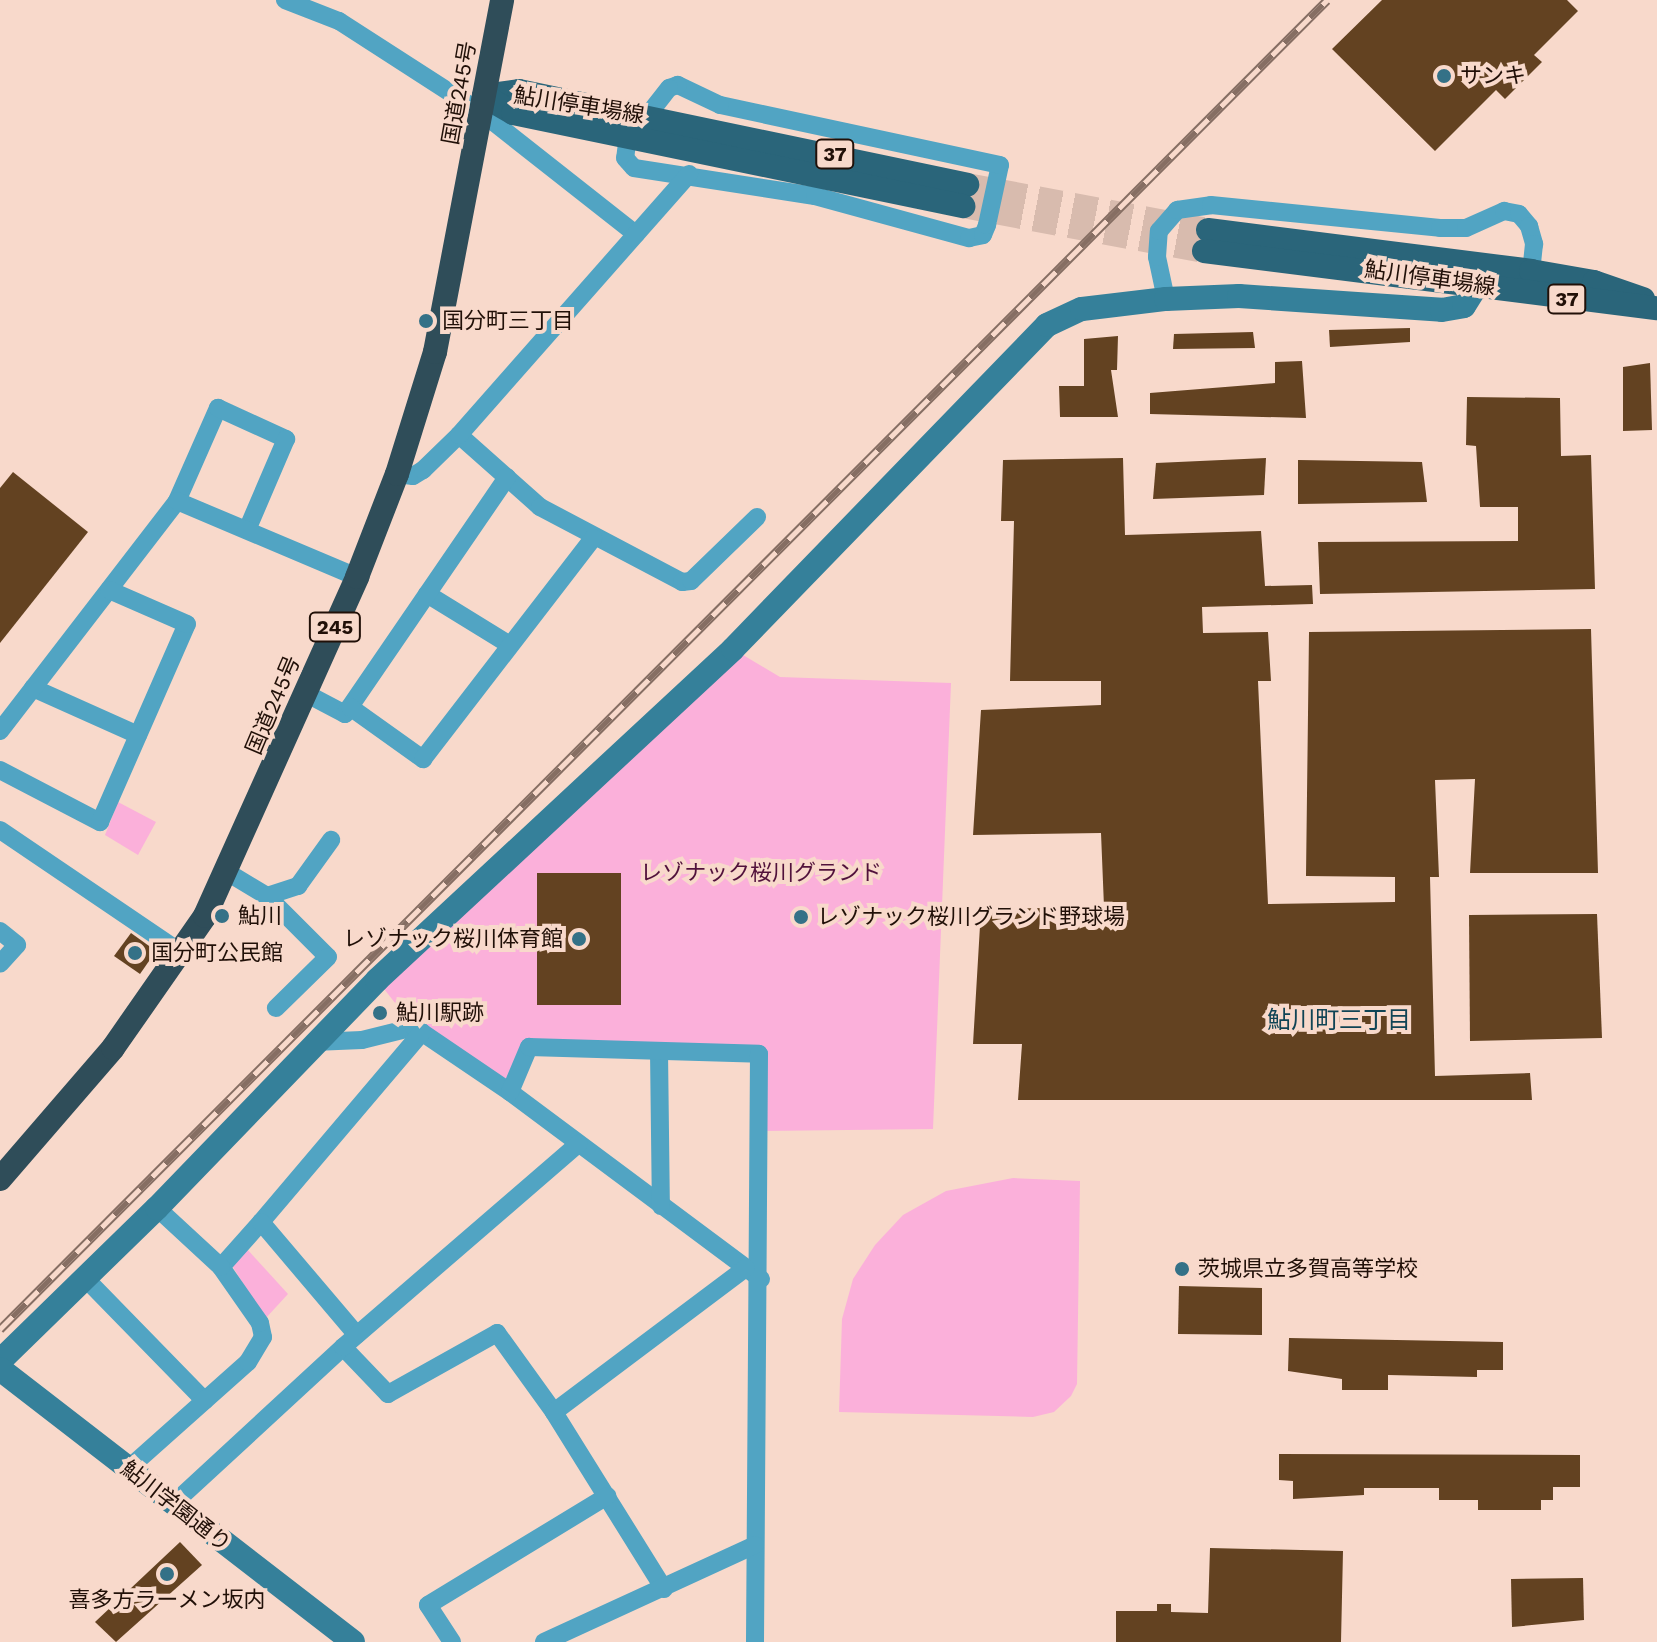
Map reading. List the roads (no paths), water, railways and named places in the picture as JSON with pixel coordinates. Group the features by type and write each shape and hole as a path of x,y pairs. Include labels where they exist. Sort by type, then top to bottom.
{"highway":[{"name":"国道245号","path":"0,1179 113,1048 182,953 227,872 357,577 397,474 435,352 502,0"}],"main road":[{"name":"鮎川停車場線","path":"519,91 647,116 965,195 628,135 483,105 519,91"},
{"name":"鮎川停車場線","path":"1206,240 1531,271 1594,282 1657,306 1597,304 1206,240"}],"street":[{"path":"285,0 339,21 483,105 636,234"},
{"path":"628,135 625,158 634,168 689,174 815,196 969,238 983,235 1000,165 720,105 678,85 669,88 647,116"},
{"path":"397,474 413,476 423,470 459,435 689,174"},
{"path":"1166,299 1157,257 1159,231 1177,210 1211,205 1440,228 1466,228 1504,211 1519,214 1529,226 1531,271"},
{"path":"0,1361 157,1208 314,1042 733,649 1047,325 1082,309 1166,299 1239,296 1442,310 1464,306 1478,284"},
{"path":"0,731 177,501 218,408 286,439 247,530"},
{"path":"459,435 540,507 593,538 682,582 691,581 757,517"},
{"path":"307,694 345,714 507,477"},
{"path":"177,501 357,577"},
{"path":"350,707 423,759 593,538"},
{"path":"0,770 100,822 187,624 109,590"},
{"path":"427,594 510,645"},
{"path":"33,688 138,735"},
{"path":"0,830 182,953"},
{"path":"267,896 298,886 331,840"},
{"path":"227,872 267,896 328,957 276,1008"},
{"path":"0,931 17,945 0,964"},
{"path":"314,1042 362,1040 414,1027 510,1092 753,1274"},
{"path":"221,1267 422,1032"},
{"path":"510,1092 529,1047 759,1054 753,1274 755,1642"},
{"path":"659,1051 661,1206"},
{"path":"173,1504 350,1341 578,1144"},
{"path":"129,1468 248,1362 263,1337 260,1323 221,1267 157,1208"},
{"path":"261,1222 388,1394 497,1333 554,1412 664,1589"},
{"path":"554,1412 753,1274"},
{"path":"86,1279 205,1401"},
{"name":"鮎川学園通り","path":"0,1369 353,1642"},
{"path":"452,1642 428,1605 607,1496"},
{"path":"544,1642 755,1545"}],"tunnel":[{"path":"967,185 1208,230"},
{"path":"963,206 1204,251"}],"railway":[{"path":"0,1329 1327,0"}],"place":[{"name":"サンキ","path":"1444,76"},
{"name":"国分町三丁目","path":"426,321"},
{"name":"鮎川","path":"222,916"},
{"name":"レゾナック桜川グランド野球場","path":"801,917"},
{"name":"レゾナック桜川体育館","path":"579,939"},
{"name":"国分町公民館","path":"135,953"},
{"name":"鮎川駅跡","path":"380,1013"},
{"name":"茨城県立多賀高等学校","path":"1182,1269"},
{"name":"喜多方ラーメン坂内","path":"167,1574"}],"district":[{"name":"鮎川町三丁目","path":"1339,1021"}],"park label":[{"name":"レゾナック桜川グランド","path":"761,873"}]}
